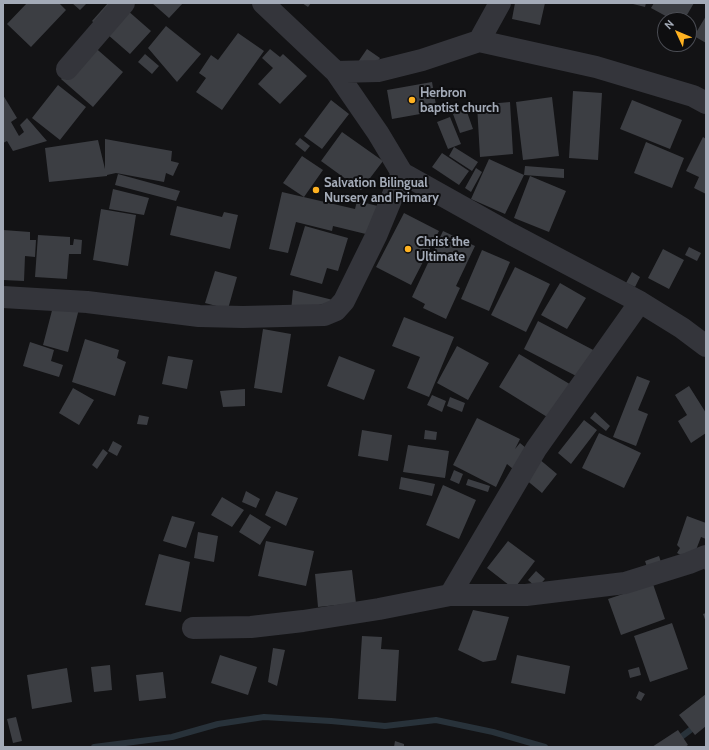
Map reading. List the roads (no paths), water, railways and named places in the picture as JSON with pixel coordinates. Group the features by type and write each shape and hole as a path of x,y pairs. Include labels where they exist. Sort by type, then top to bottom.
{"street":[{"path":"67,69 124,3"},
{"path":"263,3 336,72 378,133 402,173 511,234 640,302 682,328 706,346"},
{"path":"479,41 500,3"},
{"path":"336,72 378,71 422,60 479,41 596,67 693,96 706,103"},
{"path":"3,297 87,302 198,316 243,317 324,315 336,310 344,300 376,236 402,173"},
{"path":"450,595 536,449 640,302"},
{"path":"193,628 251,627 303,621 379,609 450,595 526,595 626,583 706,556"}],"waterway":[{"path":"94,747 172,737 218,724 264,717 385,726 436,720 493,732 545,747"},
{"path":"668,747 706,718"}],"place":[{"name":"Herbron baptist church","path":"412,100"},
{"name":"Salvation Bilingual Nursery and Primary","path":"316,190"},
{"name":"Christ the Ultimate","path":"408,249"}]}
